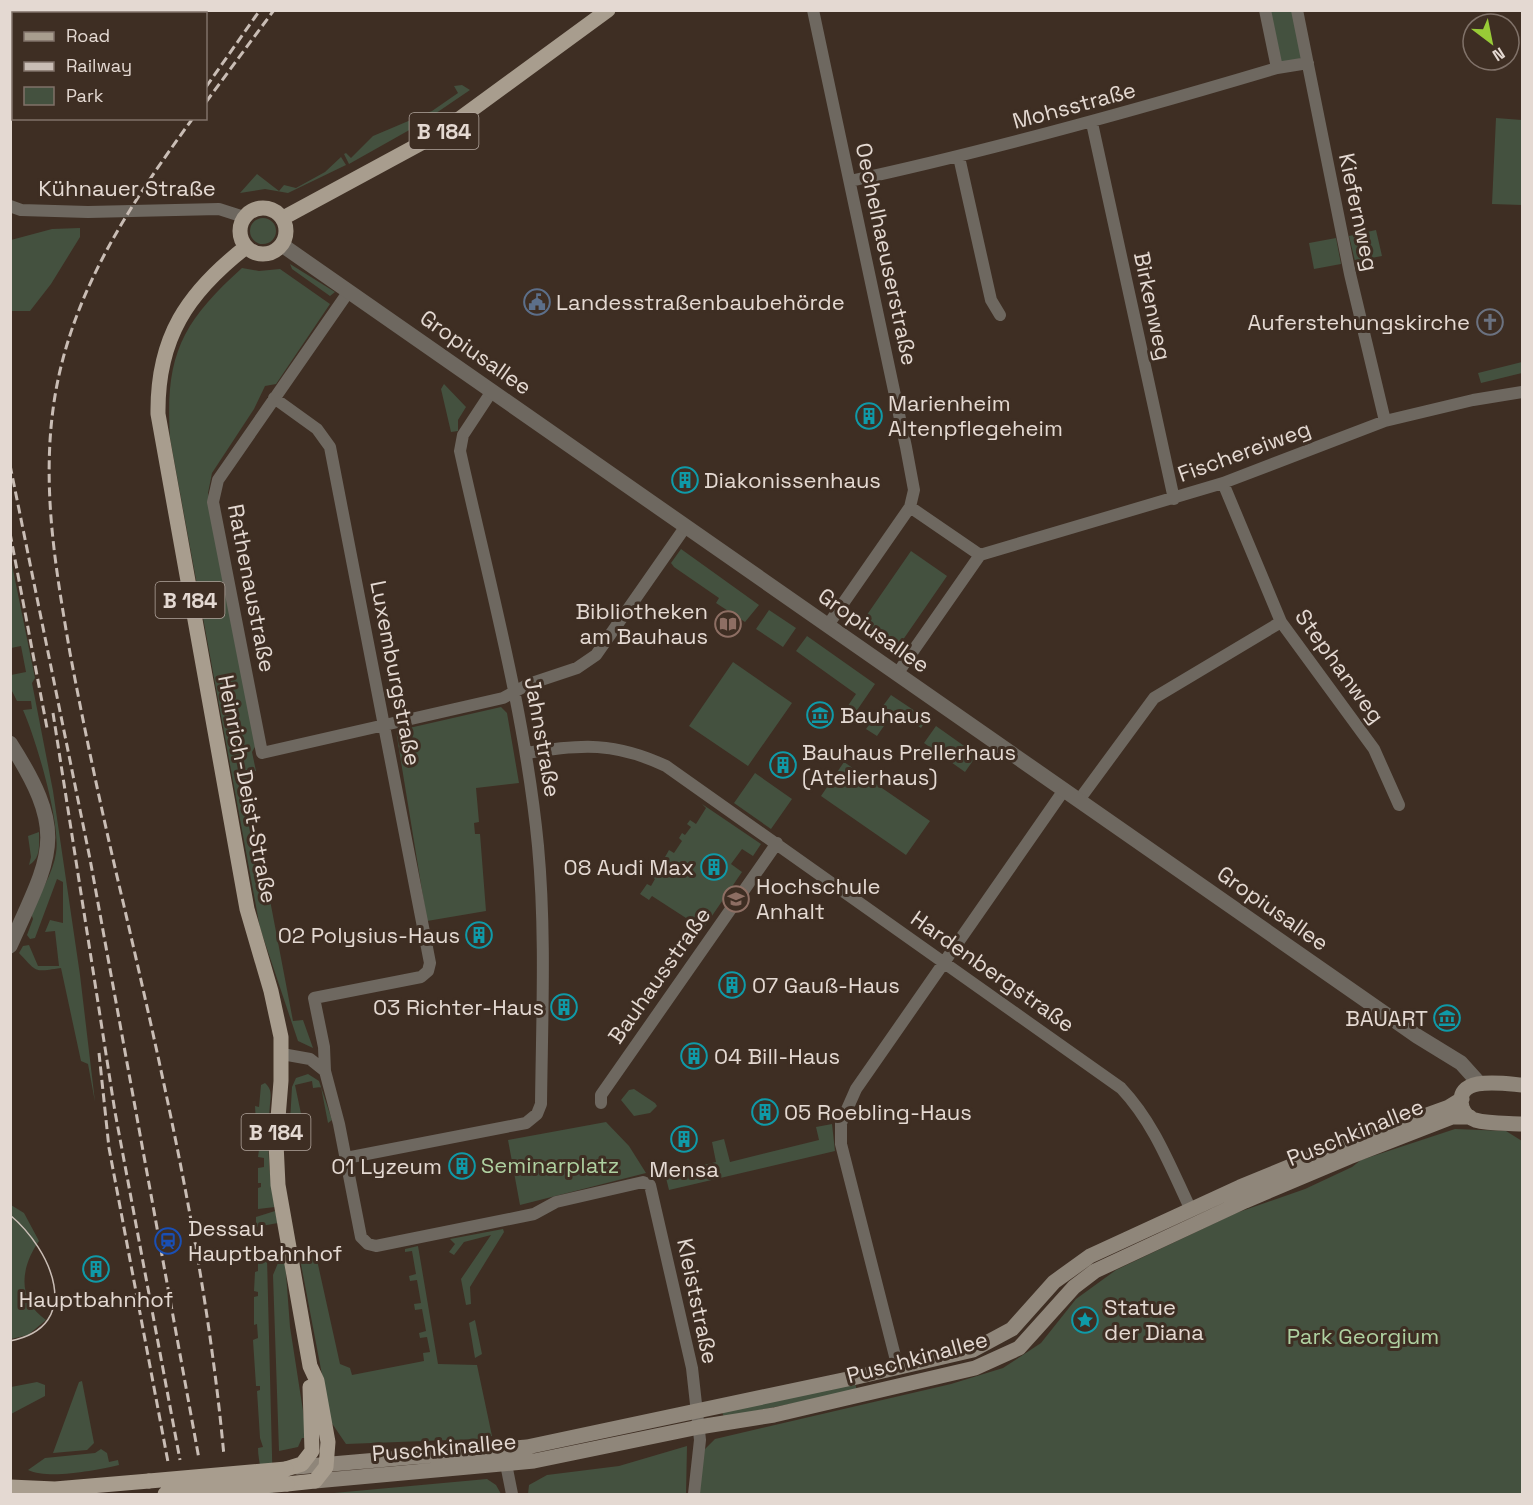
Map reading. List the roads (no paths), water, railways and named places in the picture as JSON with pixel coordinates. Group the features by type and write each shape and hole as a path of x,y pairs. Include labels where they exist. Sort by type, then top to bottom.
{"main road":[{"name":"B 184","path":"283,218 440,133 608,10"},
{"path":"264,207 273,210 283,218 286,232 282,245 275,251 262,254 246,247 240,232 244,218 254,209 264,207"},
{"name":"Heinrich-Deist-Straße","path":"246,247 206,282 181,314 162,361 158,389 158,414 247,909 276,1010 282,1054 276,1155 285,1225 310,1366 321,1397 328,1442 328,1463"},
{"path":"1479,1083 1522,1086"},
{"name":"Puschkinallee","path":"10,1487 55,1489 290,1473 315,1481 506,1464 698,1420 953,1356 1000,1337 1023,1318 1054,1282 1075,1265 1190,1209 1330,1150 1449,1107 1479,1083"},
{"path":"1463,1095 1462,1108 1470,1117"},
{"name":"Puschkinallee","path":"165,1494 290,1473 328,1463 502,1450 698,1420 796,1410 950,1376 995,1361 1028,1341 1074,1287 1095,1271 1190,1225 1349,1157 1452,1117 1522,1124"},
{"name":"Heinrich-Deist-Straße","path":"290,1473 309,1457 314,1443 308,1374 310,1366"},
{"path":"315,1481 328,1463"}],"street":[{"name":"Oechelhaeuserstraße","path":"813,10 906,447 914,490 910,507"},
{"path":"1265,10 1277,68"},
{"name":"Kiefernweg","path":"1297,10 1350,274 1384,421"},
{"name":"Mohsstraße","path":"850,181 959,157 1092,123 1277,68 1308,63"},
{"name":"Birkenweg","path":"1092,123 1174,499"},
{"path":"959,157 991,300 1000,315"},
{"name":"Kühnauer Straße","path":"10,206 21,210 88,212 219,209 244,218"},
{"name":"Gropiusallee","path":"282,245 1441,1052 1461,1063 1479,1083"},
{"name":"Rathenaustraße","path":"349,291 218,480 213,497 262,753 385,725"},
{"name":"Jahnstraße","path":"346,1158 526,1124 537,1114 541,1104 542,904 538,847 526,753 515,692 459,451 462,435 492,391"},
{"name":"Fischereiweg","path":"980,555 1223,483 1384,421 1473,400 1522,392"},
{"name":"Luxemburgstraße","path":"274,398 317,429 330,447 430,963 428,971 421,976 314,998 324,1047 325,1071"},
{"name":"Stephanweg","path":"1223,483 1281,622 1374,749 1399,805"},
{"path":"828,625 910,507 980,555 897,674"},
{"path":"385,725 480,704 577,668 596,655 686,526"},
{"path":"1079,800 1154,698 1281,622"},
{"path":"10,743 42,803 50,834 46,863 15,923 10,946"},
{"name":"Hardenbergstraße","path":"526,753 591,745 645,757 666,766 1121,1088 1140,1108 1158,1140 1190,1209"},
{"path":"898,1368 841,1144 841,1123 850,1099 1064,790"},
{"name":"Bauhausstraße","path":"600,1103 601,1095 777,843"},
{"name":"Gropiusallee","path":"1441,1052 1461,1077 1463,1095"},
{"path":"282,1054 310,1059 325,1071 346,1158"},
{"name":"Kleiststraße","path":"346,1158 361,1237 368,1244 376,1246 534,1214 556,1202 643,1182 650,1185 687,1336 698,1420 694,1494"},
{"path":"506,1464 512,1494"}],"tram line":[{"path":"10,1215 38,1247 48,1266 54,1285 54,1304 48,1320 34,1333 10,1341"}],"railway":[{"path":"207,86 260,10"},
{"path":"207,101 274,10"},
{"path":"192,120 149,181 109,246 77,315 56,390 51,424 49,490 55,555 76,685 170,1111 196,1248 217,1386 224,1456"},
{"path":"10,465 90,859 199,1459"},
{"path":"10,533 47,728"},
{"path":"53,713 115,1112 180,1460"},
{"path":"99,1053 109,1148 168,1462"}],"place":[{"name":"Landesstraßenbaubehörde","path":"537,302"},
{"name":"Auferstehungskirche","path":"1490,322"},
{"name":"Marienheim Altenpflegeheim","path":"869,416"},
{"name":"Diakonissenhaus","path":"685,480"},
{"name":"Bibliotheken am Bauhaus","path":"728,624"},
{"name":"Bauhaus","path":"820,715"},
{"name":"Bauhaus Prellerhaus (Atelierhaus)","path":"783,765"},
{"name":"08 Audi Max","path":"714,867"},
{"name":"Hochschule Anhalt","path":"736,899"},
{"name":"02 Polysius-Haus","path":"479,935"},
{"name":"07 Gauß-Haus","path":"732,985"},
{"name":"03 Richter-Haus","path":"564,1007"},
{"name":"BAUART","path":"1447,1018"},
{"name":"04 Bill-Haus","path":"694,1056"},
{"name":"05 Roebling-Haus","path":"765,1112"},
{"name":"Mensa","path":"684,1139"},
{"name":"01 Lyzeum","path":"462,1166"},
{"name":"Dessau Hauptbahnhof","path":"168,1241"},
{"name":"Hauptbahnhof","path":"96,1269"},
{"name":"Statue der Diana","path":"1085,1320"}],"park label":[{"name":"Seminarplatz","path":"550,1165"},
{"name":"Park Georgium","path":"1363,1336"}]}
